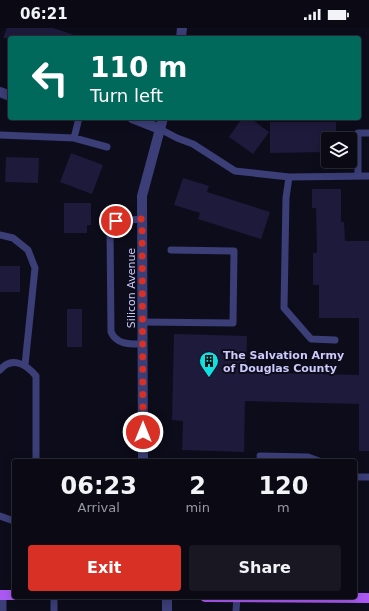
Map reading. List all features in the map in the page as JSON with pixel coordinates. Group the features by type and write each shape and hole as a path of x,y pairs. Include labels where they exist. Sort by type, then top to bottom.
{"main road":[{"path":"357,598 369,598"}],"street":[{"path":"137,120 160,129"},
{"name":"Silicon Avenue","path":"143,459 142,196 162,120"},
{"path":"167,599 167,611"}],"lane":[{"path":"74,138 78,120"},
{"path":"160,129 193,144 235,171 289,177 369,176"},
{"path":"358,176 358,133 369,133"},
{"path":"0,135 74,138 107,147"},
{"path":"289,177 286,198 284,308 311,339 335,340"},
{"path":"142,219 116,221 112,223 110,228 111,332 113,337 119,342 143,344"},
{"path":"0,235 13,238 28,250 36,268 25,365"},
{"path":"143,322 233,323 234,251 171,250"},
{"path":"1,368 6,364 15,362 25,365 36,376 36,459"},
{"path":"260,456 308,457 314,459"},
{"path":"359,477 369,477"},
{"path":"0,516 12,520"},
{"path":"2,595 3,611"},
{"path":"54,599 54,611"},
{"path":"236,611 237,599"}],"building":[{"path":"7,28 53,28 77,36 8,36 8,38 3,38"},
{"path":"241,120 253,120 269,132 253,154 229,137"},
{"path":"270,122 336,122 336,132 321,132 321,152 270,153"},
{"path":"71,153 103,165 92,194 60,182"},
{"path":"6,157 39,158 38,183 5,182"},
{"path":"183,178 209,186 207,192 270,212 261,239 198,219 200,213 174,205"},
{"path":"312,189 341,189 341,222 344,222 345,241 369,241 369,451 359,451 359,404 245,401 244,452 182,450 183,421 172,420 174,334 247,336 246,372 359,375 359,318 319,318 319,285 313,285 313,253 317,253 316,208 312,208"},
{"path":"64,203 91,203 91,225 87,225 87,233 64,233"},
{"path":"0,266 20,266 20,292 0,292"},
{"path":"67,309 82,309 82,347 67,347"}],"place":[{"name":"The Salvation Army of Douglas County","path":"209,378"}],"route":[{"path":"116,221 142,219 143,432"}]}
